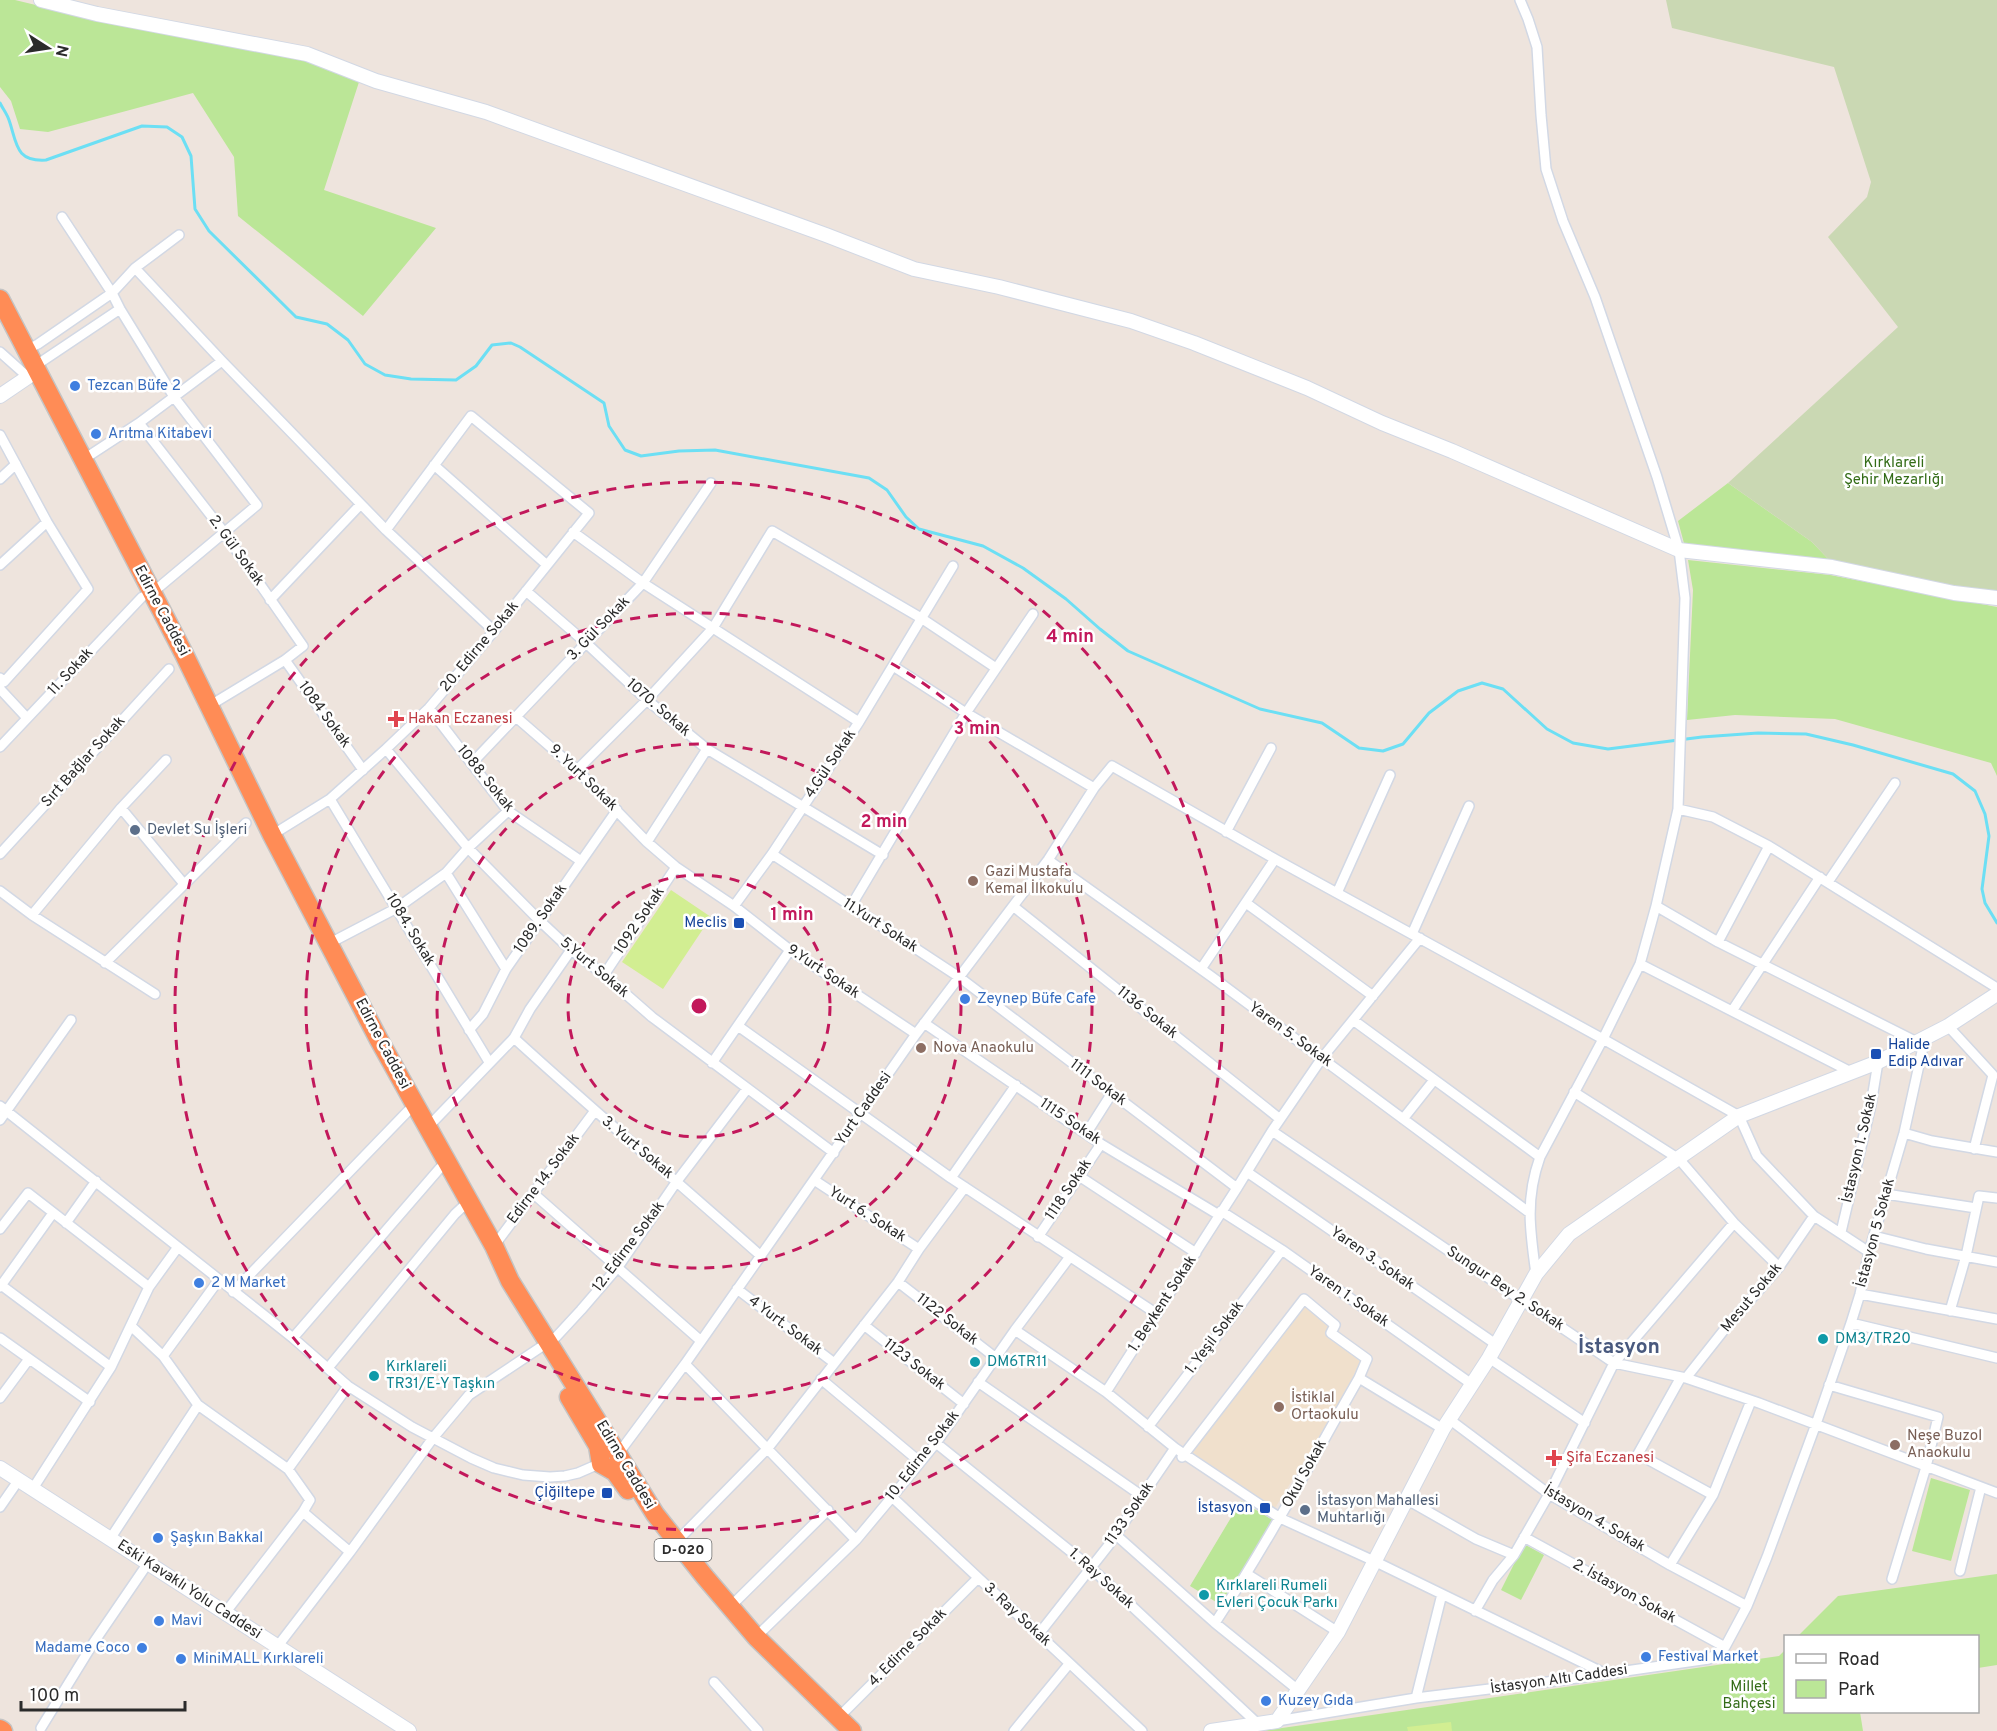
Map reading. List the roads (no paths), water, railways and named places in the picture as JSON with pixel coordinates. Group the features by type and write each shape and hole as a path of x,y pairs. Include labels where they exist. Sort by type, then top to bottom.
{"highway":[{"name":"Edirne Caddesi","path":"0,299 28,368 147,595 209,706 272,835 465,1204 610,1458 730,1607 837,1725"},
{"name":"Edirne Caddesi","path":"0,322 84,459 242,800 408,1111 440,1168 494,1245 510,1281 545,1344"},
{"name":"Edirne Caddesi","path":"610,1458 615,1472 716,1606 837,1725 852,1731"}],"street":[{"path":"41,0 96,14 307,54 376,81 486,112 914,269 999,287 1131,321 1194,343 1307,388 1382,423 1679,550 1832,567 1954,593 1997,598"},
{"path":"1520,0 1537,47 1546,168 1563,221 1595,297 1632,402 1679,550 1685,598 1677,809 1656,906 1640,964 1540,1157 1531,1187 1530,1213 1536,1274"},
{"path":"62,217 112,293 174,397"},
{"path":"0,396 28,368 38,344 112,293 135,268 179,235"},
{"path":"135,268 360,505 494,631"},
{"path":"0,388 120,309"},
{"path":"0,352 28,368"},
{"path":"84,459 139,423 222,361"},
{"name":"11. Sokak","path":"0,747 147,595 257,505 174,397"},
{"name":"20. Edirne Sokak","path":"272,835 330,799 429,708 589,513 471,416 434,465"},
{"name":"2. Gül Sokak","path":"139,423 224,533 303,646 285,660 209,706"},
{"path":"0,435 47,522 88,590 4,682 0,678"},
{"path":"0,479 16,464"},
{"path":"386,530 434,465 547,565"},
{"name":"3. Gül Sokak","path":"472,763 643,583 711,483"},
{"path":"270,600 360,505"},
{"path":"0,565 47,522"},
{"path":"577,770 647,700 713,628 772,531 921,618 996,668"},
{"path":"573,532 643,583 859,722"},
{"name":"4.Gül Sokak","path":"734,906 772,854 859,722 954,566"},
{"name":"1070. Sokak","path":"526,591 647,700 707,749 883,855"},
{"path":"851,906 966,713 1033,614"},
{"name":"1084 Sokak","path":"285,660 363,770"},
{"path":"893,666 966,713 1094,788"},
{"name":"Sırt Bağlar Sokak","path":"0,854 169,669"},
{"path":"0,689 27,718"},
{"name":"1088. Sokak","path":"429,708 508,811 581,861"},
{"name":"9. Yurt Sokak","path":"516,717 577,770 647,842"},
{"path":"1271,748 1226,832 1603,1038 1739,1116 1756,1156 1814,1216 1869,1252"},
{"name":"5.Yurt Sokak","path":"386,749 468,848 571,950 652,1017 834,1152"},
{"path":"647,842 707,749"},
{"path":"32,915 121,808 166,760"},
{"name":"Yurt Caddesi","path":"610,1458 685,1364 916,1034 1048,860 1094,788 1112,766 1226,832"},
{"path":"1337,893 1390,775"},
{"path":"1732,1011 1824,879 1895,783"},
{"name":"1084. Sokak","path":"330,799 489,1062"},
{"name":"1. Beykent Sokak","path":"1106,1392 1280,1119 1322,1058 1373,996 1416,936 1469,806"},
{"path":"121,808 184,884"},
{"path":"1677,809 1713,817 1769,846 1997,988"},
{"name":"1089. Sokak","path":"469,1030 483,1014 506,969 617,810"},
{"path":"330,944 397,909 447,873 468,848 508,811"},
{"path":"105,963 246,823"},
{"name":"9.Yurt Sokak","path":"647,842 676,867 734,906 789,951 916,1034"},
{"path":"1718,942 1769,846"},
{"name":"11.Yurt Sokak","path":"772,854 959,977"},
{"path":"1201,969 1275,859"},
{"name":"Yaren 5. Sokak","path":"1048,860 1201,969 1530,1213"},
{"name":"1092 Sokak","path":"604,975 676,867"},
{"path":"447,873 506,969"},
{"path":"0,891 32,915 155,994"},
{"path":"1246,903 1373,996"},
{"name":"1136 Sokak","path":"1013,906 1280,1119"},
{"path":"1656,906 1718,942 1921,1040"},
{"path":"427,1128 514,1038 530,1009 571,950"},
{"path":"712,1063 789,951"},
{"path":"1640,964 1851,1072"},
{"name":"1111 Sokak","path":"959,977 1238,1188"},
{"path":"1277,1721 1338,1632 1446,1424 1497,1345 1536,1274 1569,1234 1739,1116 1878,1062 1948,1026 1997,994"},
{"path":"0,1120 4,1108 71,1020"},
{"path":"1353,1020 1540,1157"},
{"name":"1115 Sokak","path":"924,1023 1101,1144 1220,1213"},
{"path":"738,1026 951,1178 1157,1314"},
{"path":"1948,1026 1993,1075 1974,1149"},
{"name":"3. Yurt Sokak","path":"514,1038 594,1112 677,1181 761,1256"},
{"name":"İstasyon 5 Sokak","path":"1816,1424 1860,1294 1869,1252 1904,1133 1921,1040"},
{"name":"İstasyon 1. Sokak","path":"1841,1232 1871,1105 1878,1062"},
{"path":"1403,1119 1434,1080"},
{"path":"951,1178 1016,1085"},
{"name":"12. Edirne Sokak","path":"277,1647 433,1438 469,1395 556,1337 618,1267 677,1181 747,1089"},
{"path":"1574,1092 1679,1159 1734,1223 1779,1267"},
{"path":"1086,1134 1112,1093"},
{"path":"4,1108 218,1281 293,1338 348,1386 412,1427 451,1449 495,1468 523,1475 565,1476 578,1473 610,1458"},
{"path":"234,1292 408,1111"},
{"name":"Edirne 14. Sokak","path":"494,1245 594,1112"},
{"name":"Sungur Bey 2. Sokak","path":"1272,1131 1614,1363 1684,1378 1816,1424 1997,1493"},
{"path":"1904,1133 1932,1141 1997,1152"},
{"name":"1118 Sokak","path":"1038,1237 1101,1144"},
{"path":"293,1338 440,1168"},
{"name":"Yaren 3. Sokak","path":"1247,1172 1497,1345"},
{"path":"1079,1176 1196,1253"},
{"name":"Yurt 6. Sokak","path":"814,1180 919,1250"},
{"path":"66,1223 96,1181"},
{"path":"677,1541 768,1448 833,1362 898,1282 965,1187"},
{"path":"0,1229 28,1193 149,1287"},
{"path":"534,1194 701,1341"},
{"path":"1886,1194 1976,1208"},
{"path":"1950,1311 1966,1256 1979,1196 1997,1198"},
{"path":"328,1368 465,1204"},
{"path":"53,1213 1,1286 111,1367"},
{"name":"Yaren 1. Sokak","path":"1220,1213 1282,1250 1473,1385"},
{"name":"Mesut Sokak","path":"1713,1495 1638,1454 1684,1378 1779,1267 1814,1216"},
{"path":"1476,1611 1493,1580 1514,1555 1549,1494 1614,1363 1734,1223"},
{"path":"1874,1236 1926,1249 1997,1262"},
{"path":"33,1490 111,1367 149,1287 178,1247"},
{"name":"1. Yeşil Sokak","path":"1148,1427 1282,1250"},
{"name":"10. Edirne Sokak","path":"756,1637 856,1540 892,1497 936,1443 1070,1258"},
{"path":"163,1356 218,1281"},
{"name":"1122 Sokak","path":"898,1282 996,1358"},
{"name":"4 Yurt. Sokak","path":"737,1289 833,1362"},
{"path":"1860,1294 1997,1320"},
{"path":"1184,1456 1304,1299 1335,1325 1331,1333 1366,1359 1359,1377 1446,1424"},
{"path":"1851,1323 1997,1358"},
{"name":"1123 Sokak","path":"864,1325 964,1404"},
{"path":"130,1326 163,1356 198,1405 288,1469 310,1500 225,1613"},
{"path":"1016,1330 1106,1392 1184,1456 1280,1518 1374,1561 1605,1674"},
{"path":"0,1338 90,1402"},
{"path":"1489,1358 1585,1423"},
{"path":"0,1398 29,1359"},
{"path":"685,1364 856,1540"},
{"name":"Okul Sokak","path":"1215,1623 1280,1518 1359,1377"},
{"path":"821,1379 920,1462"},
{"path":"978,1382 1142,1496"},
{"path":"1829,1385 1938,1417 1926,1467 1892,1579"},
{"path":"288,1469 348,1386"},
{"path":"1670,1565 1713,1495 1751,1401"},
{"path":"110,1539 198,1405"},
{"name":"İstasyon 4. Sokak","path":"1446,1424 1549,1494 1670,1565 1747,1606"},
{"path":"1725,1647 1747,1606 1767,1557 1816,1424"},
{"name":"1. Ray Sokak","path":"936,1443 1090,1567 1258,1724"},
{"name":"1133 Sokak","path":"1038,1635 1116,1535 1175,1448"},
{"name":"Eski Kavaklı Yolu Caddesi","path":"0,1468 409,1731"},
{"path":"0,1507 18,1481"},
{"path":"1960,1571 1981,1487"},
{"name":"3. Ray Sokak","path":"892,1497 1142,1731"},
{"path":"1406,1499 1476,1539 1514,1555"},
{"path":"730,1607 828,1510"},
{"path":"303,1512 350,1552"},
{"path":"1116,1535 1215,1623 1298,1690"},
{"name":"2. İstasyon Sokak","path":"1524,1537 1725,1647"},
{"path":"41,1728 148,1563"},
{"path":"1247,1574 1338,1632"},
{"name":"4. Edirne Sokak","path":"837,1725 978,1578"},
{"path":"1416,1698 1442,1594"},
{"name":"İstasyon Altı Caddesi","path":"1211,1731 1416,1698 1709,1659 1725,1647"},
{"path":"1014,1731 1069,1664"},
{"path":"714,1682 758,1731"}],"waterway":[{"path":"0,103 19,149 28,158 36,160 46,160 142,126 167,127 182,137 191,156 195,209 209,231 296,317 327,324 348,340 365,364 385,375 411,379 456,380 476,366 492,345 511,343 604,403 609,426 625,450 641,456 679,451 715,450 869,478 887,490 906,517 919,529 983,546 1023,568 1066,599 1128,651 1260,709 1322,723 1359,748 1383,751 1403,744 1429,713 1458,691 1482,683 1503,689 1547,729 1573,743 1608,749 1702,737 1758,733 1806,734 1953,774 1975,791 1985,814 1989,836 1982,889 1985,903 1997,923"}],"place":[{"name":"Tezcan Büfe 2","path":"75,386"},
{"name":"Arıtma Kitabevi","path":"96,434"},
{"name":"Hakan Eczanesi","path":"396,719"},
{"name":"Devlet Su İşleri","path":"135,830"},
{"name":"Gazi Mustafa Kemal İlkokulu","path":"973,881"},
{"name":"Meclis","path":"739,923"},
{"name":"Zeynep Büfe Cafe","path":"965,999"},
{"name":"Nova Anaokulu","path":"921,1048"},
{"name":"Halide Edip Adıvar","path":"1876,1054"},
{"name":"2 M Market","path":"199,1283"},
{"name":"DM3/TR20","path":"1823,1339"},
{"name":"DM6TR11","path":"975,1362"},
{"name":"Kırklareli TR31/E-Y Taşkın","path":"374,1376"},
{"name":"İstiklal Ortaokulu","path":"1279,1407"},
{"name":"Neşe Buzol Anaokulu","path":"1895,1445"},
{"name":"Şifa Eczanesi","path":"1554,1458"},
{"name":"Çİğiltepe","path":"607,1493"},
{"name":"İstasyon","path":"1265,1508"},
{"name":"İstasyon Mahallesi Muhtarlığı","path":"1305,1510"},
{"name":"Şaşkın Bakkal","path":"158,1538"},
{"name":"Kırklareli Rumeli Evleri Çocuk Parkı","path":"1204,1595"},
{"name":"Mavi","path":"159,1621"},
{"name":"Madame Coco","path":"142,1648"},
{"name":"Festival Market","path":"1646,1657"},
{"name":"MiniMALL Kırklareli","path":"181,1659"},
{"name":"Kuzey Gıda","path":"1266,1701"}],"district":[{"name":"İstasyon","path":"1619,1347"}],"park label":[{"name":"Kırklareli Şehir Mezarlığı","path":"1894,472"},
{"name":"Millet Bahçesi","path":"1749,1696"}]}
